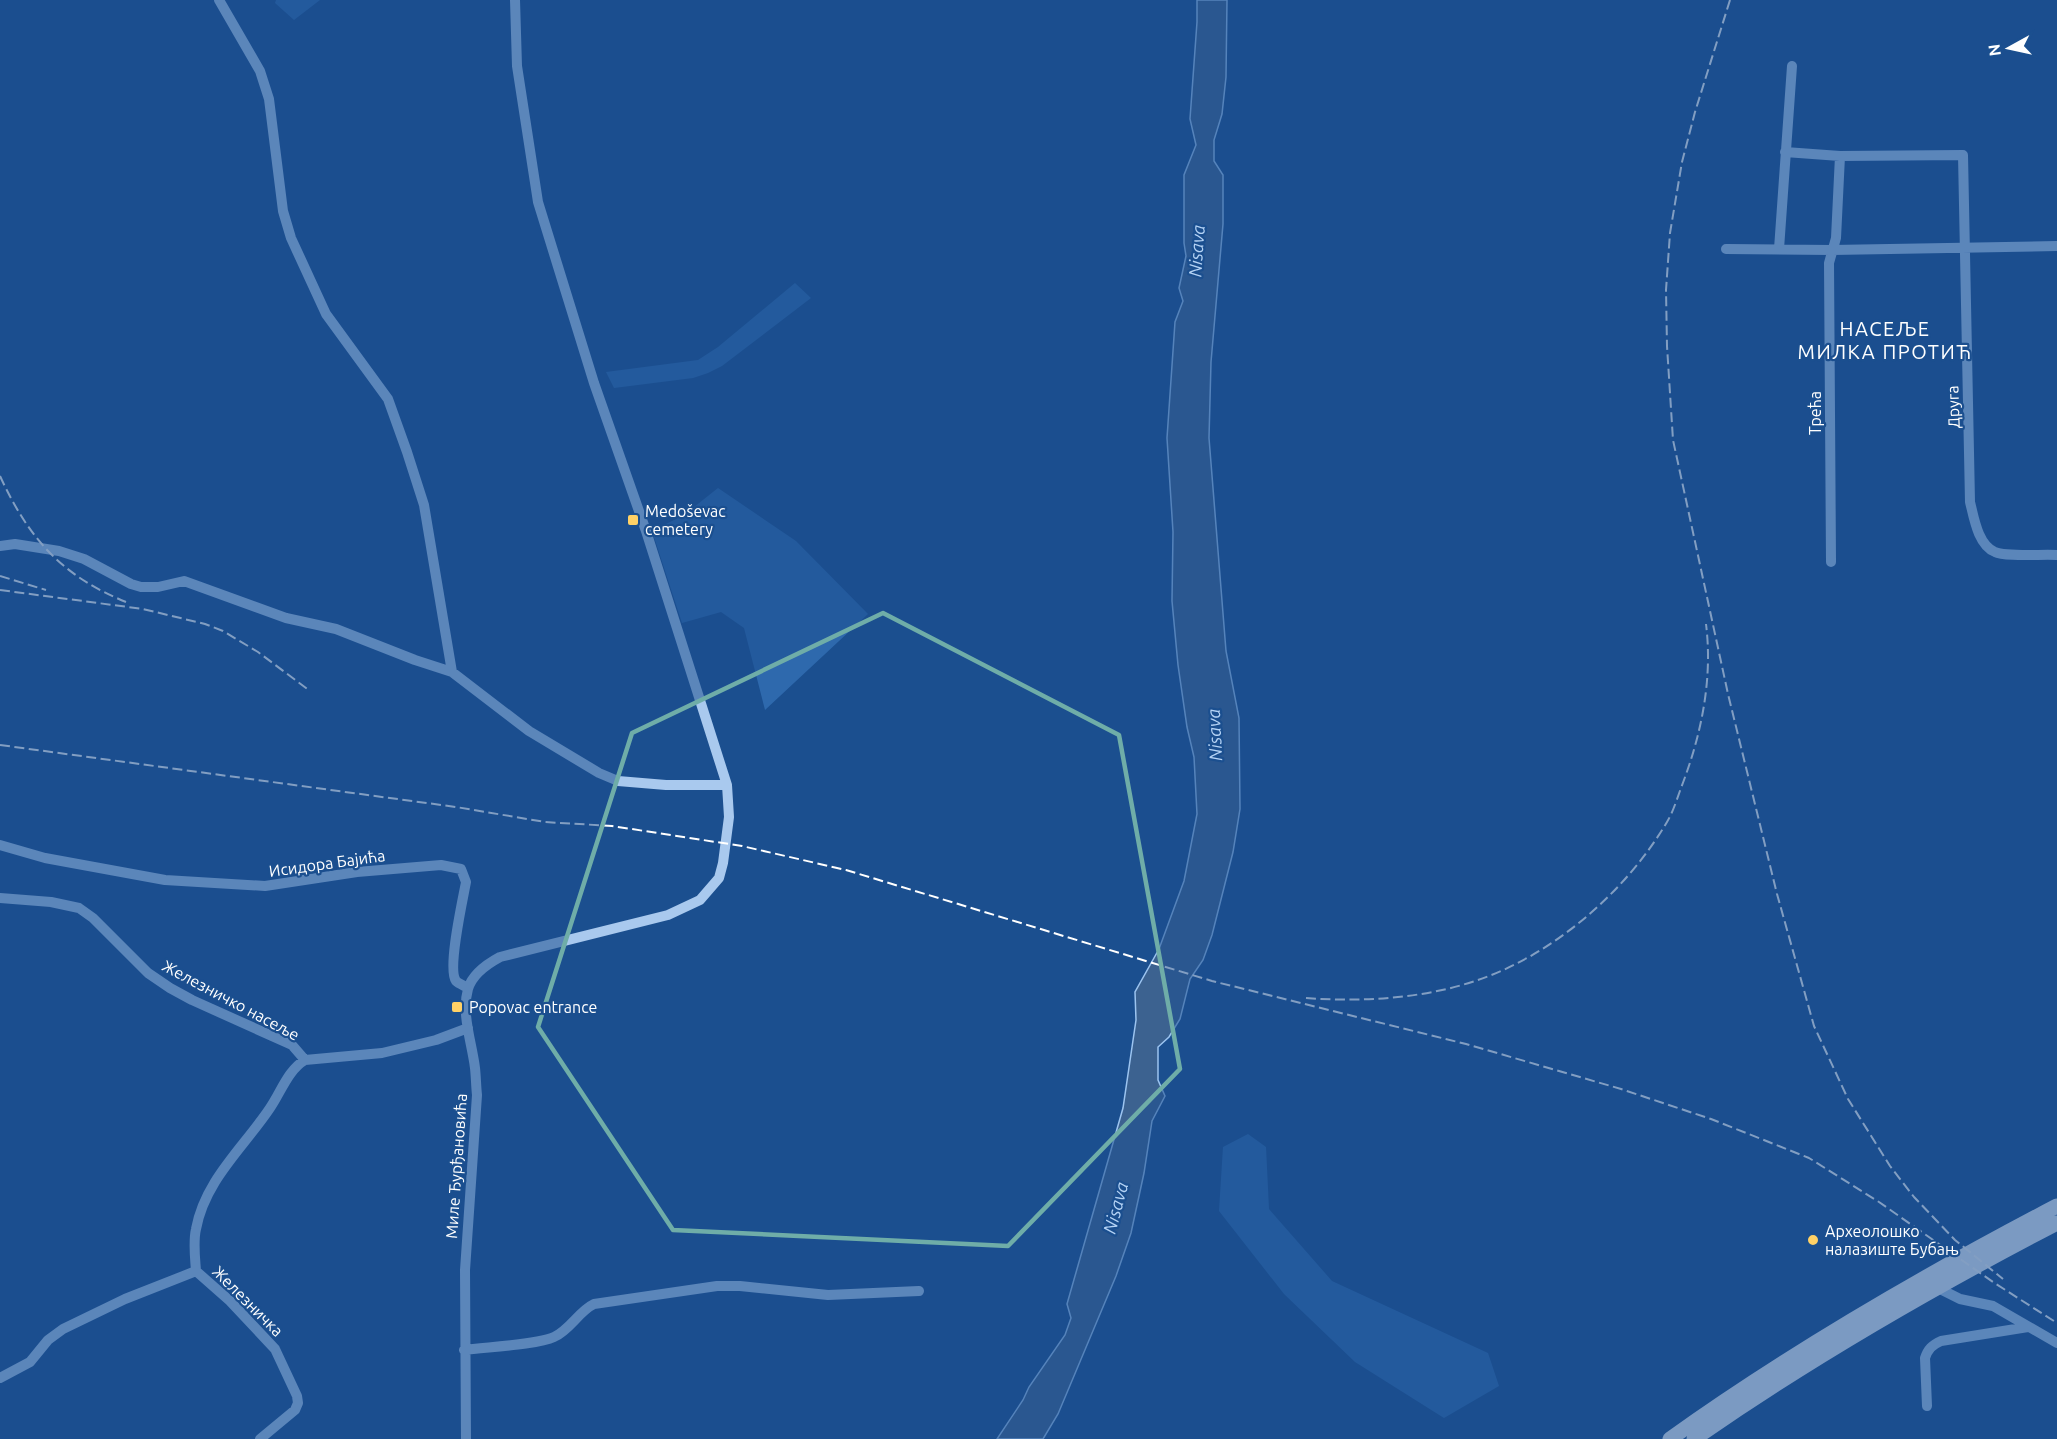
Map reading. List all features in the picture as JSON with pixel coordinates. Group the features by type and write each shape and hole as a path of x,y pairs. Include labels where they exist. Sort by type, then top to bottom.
{"main road":[{"path":"1670,1439 1760,1377 1859,1315 2057,1206"},
{"path":"1694,1439 1823,1354 1936,1287 2057,1223"}],"street":[{"path":"219,0 260,71 269,99 283,211 291,238 326,314 388,399 407,452 424,505 452,672"},
{"path":"468,988 485,966 509,953 668,915 691,906 707,893 719,878 729,818 727,785 646,531 594,384 538,202 517,66 515,0"},
{"path":"1779,249 1792,66"},
{"path":"1785,152 1840,156"},
{"name":"Друга","path":"1840,156 1963,155 1970,502 1976,526 1986,544 1995,552 2057,555"},
{"name":"Трећа","path":"1831,562 1829,263 1836,238 1840,156"},
{"path":"1726,249 1832,250 2057,246"},
{"path":"0,546 15,544 59,551 84,559 132,584 141,586 158,587 184,581 286,618 336,629 452,672 529,731 610,778 666,786 727,785"},
{"name":"Исидора Бајића","path":"0,845 45,858 165,880 265,886 357,872 441,865 458,867 463,872 466,882 453,957 453,971 457,982 468,988"},
{"name":"Железничко насеље","path":"0,898 51,902 79,908 93,918 148,973 170,988 292,1045 305,1060 382,1053 436,1040 468,1028"},
{"name":"Миле Ђурђановића","path":"466,1439 464,1350 466,1244 473,1174 477,1095 468,1028 466,1002 468,988"},
{"path":"0,1378 30,1362 48,1341 63,1329 135,1295 196,1271 195,1231 216,1180 270,1108 291,1073 305,1060"},
{"name":"Железничка","path":"196,1271 230,1301 275,1349 297,1396 298,1403 295,1410 260,1439"},
{"path":"464,1350 555,1337 594,1304 717,1286 740,1286 828,1295 919,1291"},
{"path":"1936,1287 1960,1299 1993,1306 2057,1343"},
{"path":"1927,1406 1925,1358 1932,1345 1941,1341 2028,1327"}],"highlighted area":[{"path":"883,613 1119,735 1180,1069 1008,1246 673,1230 538,1027 632,733"}],"shaded area":[{"path":"276,0 320,0 294,20 275,3"},
{"path":"795,283 811,298 722,366 693,378 614,388 606,372 698,360 718,347"},
{"path":"718,488 796,541 868,614 765,710 744,628 721,612 682,623 652,531 684,515"},
{"path":"1248,1134 1266,1147 1269,1209 1332,1281 1488,1353 1499,1386 1444,1418 1355,1362 1284,1294 1219,1211 1223,1147"}],"water":[{"name":"Nisava","path":"1197,0 1227,0 1226,77 1222,114 1214,140 1214,161 1223,175 1223,224 1211,362 1209,438 1226,651 1239,718 1240,809 1233,852 1212,935 1203,960 1190,979 1180,1019 1169,1037 1158,1047 1158,1080 1165,1096 1152,1121 1131,1233 1116,1276 1058,1414 1043,1439 997,1439 1065,1335 1071,1318 1067,1304 1123,1108 1136,1020 1135,992 1159,949 1184,881 1197,814 1194,757 1178,665 1172,601 1173,532 1167,438 1175,322 1183,301 1179,288 1186,256 1184,175 1196,145 1190,119"}],"railway":[{"path":"1730,0 1682,162 1670,233 1666,290 1673,440 1728,694 1777,894 1814,1026 1848,1099 1890,1166 1914,1197 1955,1240 2003,1279"},
{"path":"0,476 23,519 50,553 83,580 126,602"},
{"path":"0,576 46,590"},
{"path":"0,590 143,609 205,624 223,631 258,652 310,691"},
{"path":"1306,998 1347,1000 1410,996 1472,982 1501,971 1530,956 1557,939 1608,897 1650,848 1667,822 1688,768 1704,708 1708,666 1706,624"},
{"path":"0,745 456,807 545,822 612,826 742,846 846,870 1212,981 1466,1044 1621,1089 1711,1119 1809,1158 1879,1202 1993,1282 2057,1323"}],"place":[{"name":"Medoševac cemetery","path":"633,520"},
{"name":"Popovac entrance","path":"457,1007"},
{"name":"Археолошко налазиште Бубањ","path":"1813,1240"}],"district":[{"name":"НАСЕЉЕ МИЛКА ПРОТИЋ","path":"1885,340"}]}
